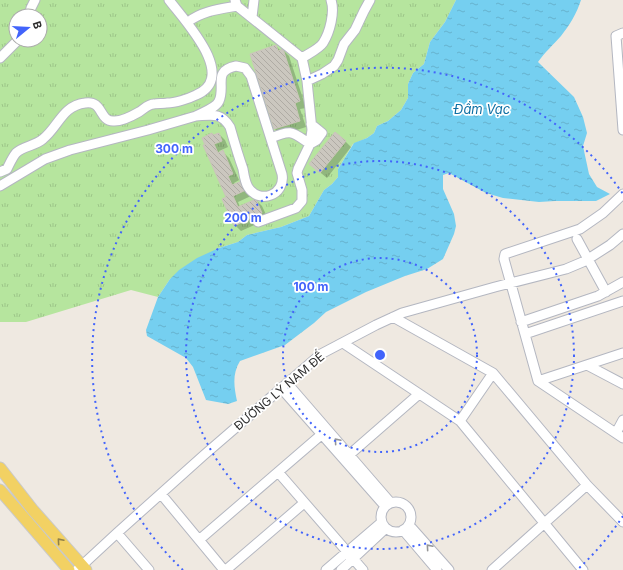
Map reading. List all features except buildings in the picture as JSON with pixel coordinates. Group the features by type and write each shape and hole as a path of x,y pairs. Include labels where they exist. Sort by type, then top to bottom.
{"main road":[{"path":"2,475 82,569"},
{"path":"0,490 69,570"}],"street":[{"path":"0,172 7,169 11,160 18,151 42,140 52,130 64,113 79,104 86,102 94,103 107,119 115,121 134,115 152,104 171,102 200,93 212,79 212,71 205,51 188,22 169,0"},
{"path":"252,17 254,0"},
{"path":"302,58 323,44 332,20 333,6 331,0"},
{"path":"307,81 334,66 344,44 355,30 370,0"},
{"path":"188,22 204,13 236,3 302,58 307,81 311,124 310,144 297,173 303,196 300,204 296,208 258,222"},
{"path":"623,33 616,36 623,130"},
{"path":"0,58 10,48"},
{"path":"0,186 45,159 70,150 196,116 216,105 220,100 221,77 224,72 231,67 241,66 248,71 251,76 283,181 276,193 260,196 255,194 248,186 230,127 226,121 220,116 196,116"},
{"path":"310,144 317,140 325,130 311,124"},
{"path":"271,138 287,132 292,132 310,144"},
{"path":"623,194 602,213 580,229 505,254 504,259 538,381 619,436 623,420"},
{"name":"ĐƯỜNG LÝ NAM ĐẾ","path":"82,569 117,533 321,354 402,313 566,269 589,258 610,245 623,234"},
{"path":"578,239 606,292"},
{"path":"521,322 598,296 623,282"},
{"path":"525,334 623,301"},
{"path":"393,317 493,374 587,485 623,522"},
{"path":"343,343 460,421 581,569"},
{"path":"538,381 623,353"},
{"path":"587,365 623,384"},
{"path":"460,421 493,374"},
{"path":"284,386 321,435 387,504"},
{"path":"284,386 349,455 387,504"},
{"path":"349,455 419,394"},
{"path":"199,540 321,435"},
{"path":"278,472 364,570"},
{"path":"492,570 587,485"},
{"path":"161,494 225,570 304,503"},
{"path":"396,501 407,507 410,512 411,519 406,527 393,531 384,525 381,515 387,504 396,501"},
{"path":"326,570 347,552 384,525"},
{"path":"341,570 354,559 384,525"},
{"path":"406,527 437,570"},
{"path":"406,527 449,570"},
{"path":"117,533 149,570"}],"green space":[{"path":"0,0 456,0 445,22 430,42 424,64 413,73 408,84 408,98 401,110 388,121 377,126 374,133 367,138 353,144 338,169 338,177 324,190 309,216 281,227 247,235 238,242 219,248 170,279 158,297 131,290 26,322 0,322"}],"water":[{"name":"Đầm Vạc","path":"456,0 581,0 567,28 538,62 574,97 583,117 587,133 583,146 589,174 597,187 610,194 596,201 539,202 503,198 486,193 449,173 443,175 443,189 454,214 456,226 443,259 427,269 405,276 366,292 326,312 285,345 240,361 237,366 235,376 237,401 228,404 206,400 193,367 186,358 147,336 146,330 158,297 170,279 179,270 197,258 219,248 238,242 247,235 281,227 309,216 324,190 338,177 338,169 354,143 367,138 374,133 377,126 388,121 401,110 408,98 408,84 413,73 424,64 430,42 445,22"}]}
